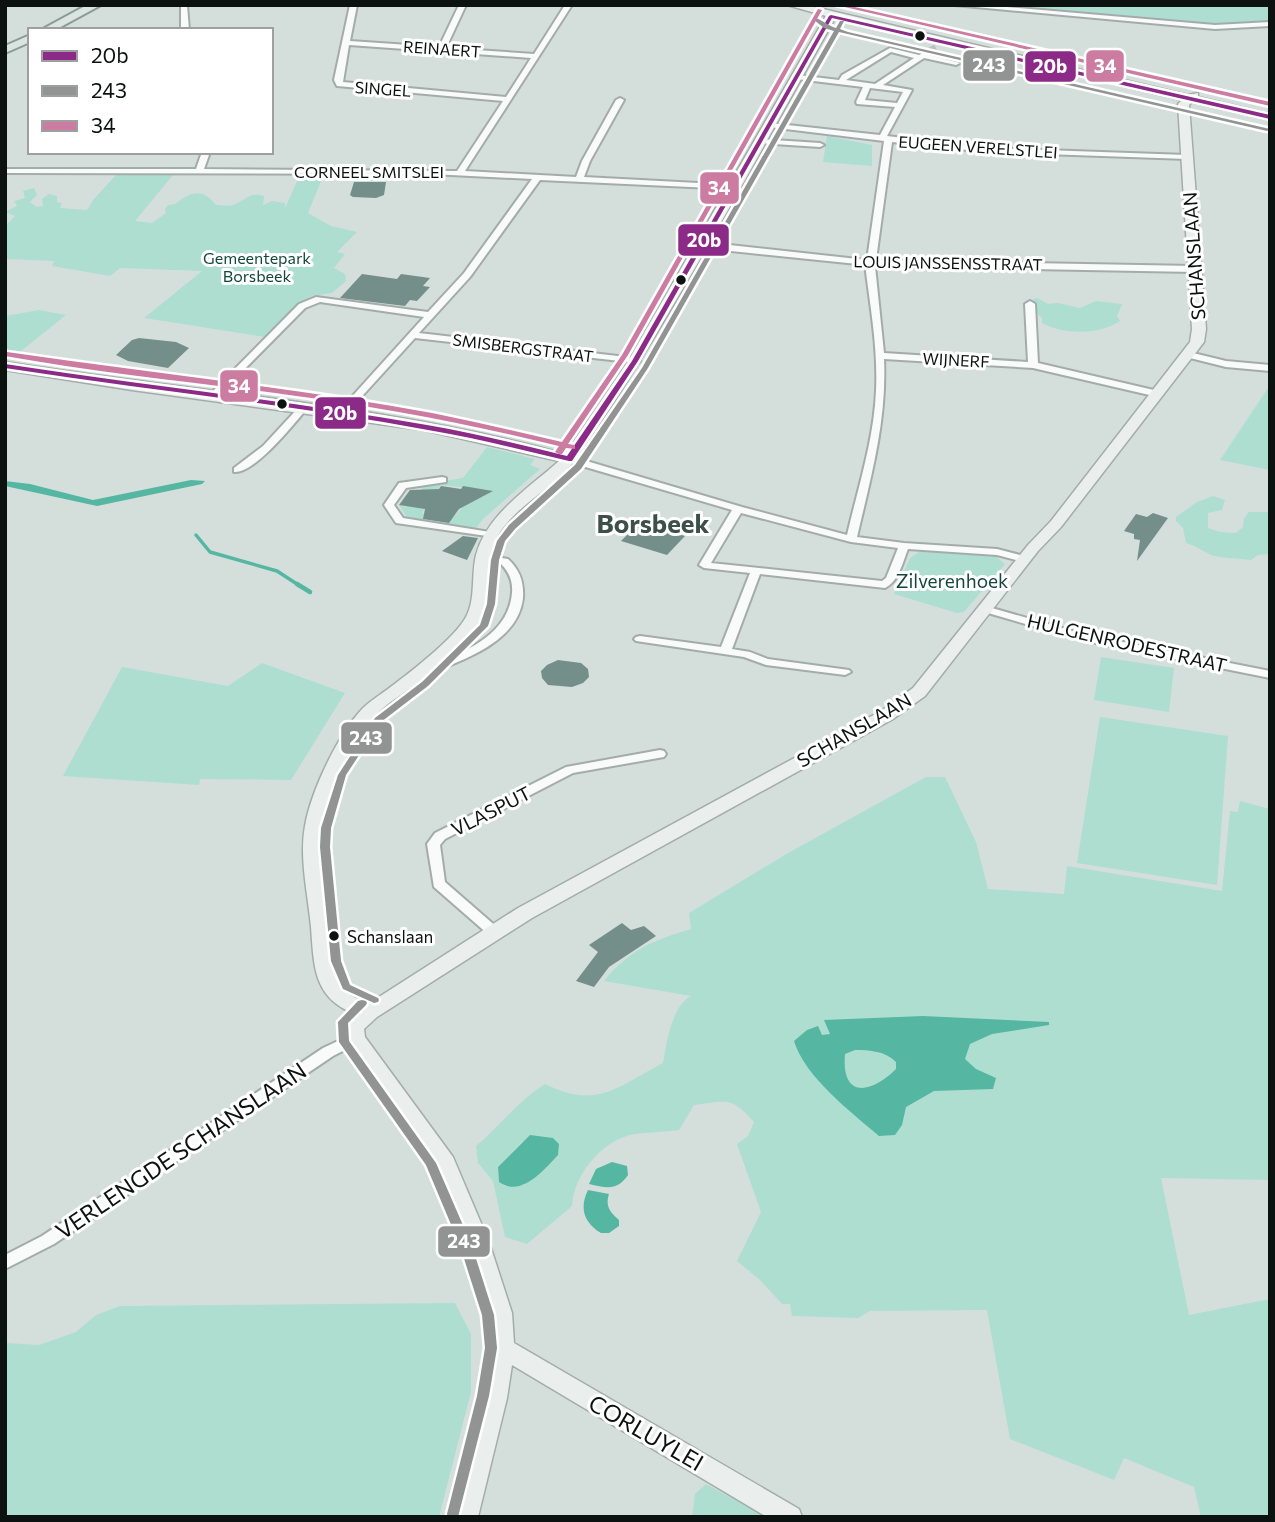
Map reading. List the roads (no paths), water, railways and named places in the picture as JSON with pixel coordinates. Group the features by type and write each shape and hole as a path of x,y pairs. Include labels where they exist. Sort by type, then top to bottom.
{"main road":[{"path":"50,28 96,5"},
{"path":"5,50 28,39"}],"street":[{"path":"184,5 186,28"},
{"name":"SINGEL","path":"354,5 338,80 340,84 507,99"},
{"path":"442,49 463,5"},
{"path":"460,173 569,5"},
{"path":"792,5 827,10 943,45 1192,97"},
{"path":"807,5 1270,115"},
{"path":"957,5 1215,27 1270,24"},
{"path":"465,1517 495,1398 503,1348 500,1313 478,1242 442,1157 355,1038 354,1027 370,1012 339,998 327,980 314,864 314,826 331,770 358,726 380,702 417,675 474,619 479,602 483,558 490,535 503,519 569,459 635,361 797,78 827,10"},
{"name":"REINAERT","path":"347,43 537,55"},
{"path":"841,82 890,50 956,63"},
{"path":"899,105 860,102 871,85 925,55"},
{"path":"797,78 908,90 885,140 871,263 881,390 876,434 851,539"},
{"name":"SCHANSLAAN","path":"370,1012 494,932 907,703 919,692 1024,559 1056,524 1197,342 1199,329 1183,104 1192,97"},
{"path":"579,179 620,100"},
{"name":"EUGEEN VERELSTLEI","path":"769,125 986,150 1187,157"},
{"path":"760,141 820,145"},
{"path":"199,172 205,154"},
{"name":"CORNEEL SMITSLEI","path":"5,171 460,173 733,187"},
{"path":"341,414 467,275 538,177"},
{"name":"LOUIS JANSSENSSTRAAT","path":"702,246 871,263 1195,269"},
{"path":"212,397 302,306 319,299 430,315"},
{"path":"1030,304 1033,365"},
{"name":"SMISBERGSTRAAT","path":"412,335 635,361"},
{"path":"1189,355 1226,364 1270,368"},
{"name":"WIJNERF","path":"879,356 1033,365 1158,394"},
{"path":"5,366 477,435 851,539 904,546 997,552 1024,559"},
{"path":"238,470 267,448 302,408"},
{"path":"442,480 403,485 388,505 400,521 490,535"},
{"path":"738,509 704,565 885,584 891,579 904,546"},
{"path":"417,675 486,642 508,625 519,595 515,575 510,565 504,561 483,558"},
{"path":"725,651 756,570"},
{"name":"HULGENRODESTRAAT","path":"985,609 1082,637 1270,675"},
{"path":"640,639 746,654 766,662 845,672"},
{"name":"VLASPUT","path":"494,932 439,884 433,844 440,836 570,770 660,754"},
{"name":"VERLENGDE SCHANSLAAN","path":"5,1263 48,1240 328,1052 355,1038"},
{"name":"CORLUYLEI","path":"503,1348 790,1517"}],"waterway":[{"path":"196,535 210,552 277,571 300,586"},
{"path":"297,584 310,592"}],"tunnel":[{"path":"929,52 939,47"}],"place":[{"name":"Schanslaan","path":"334,936"}],"district":[{"name":"Borsbeek","path":"653,524"}],"park label":[{"name":"Gemeentepark Borsbeek","path":"257,267"},
{"name":"Zilverenhoek","path":"952,581"}]}
